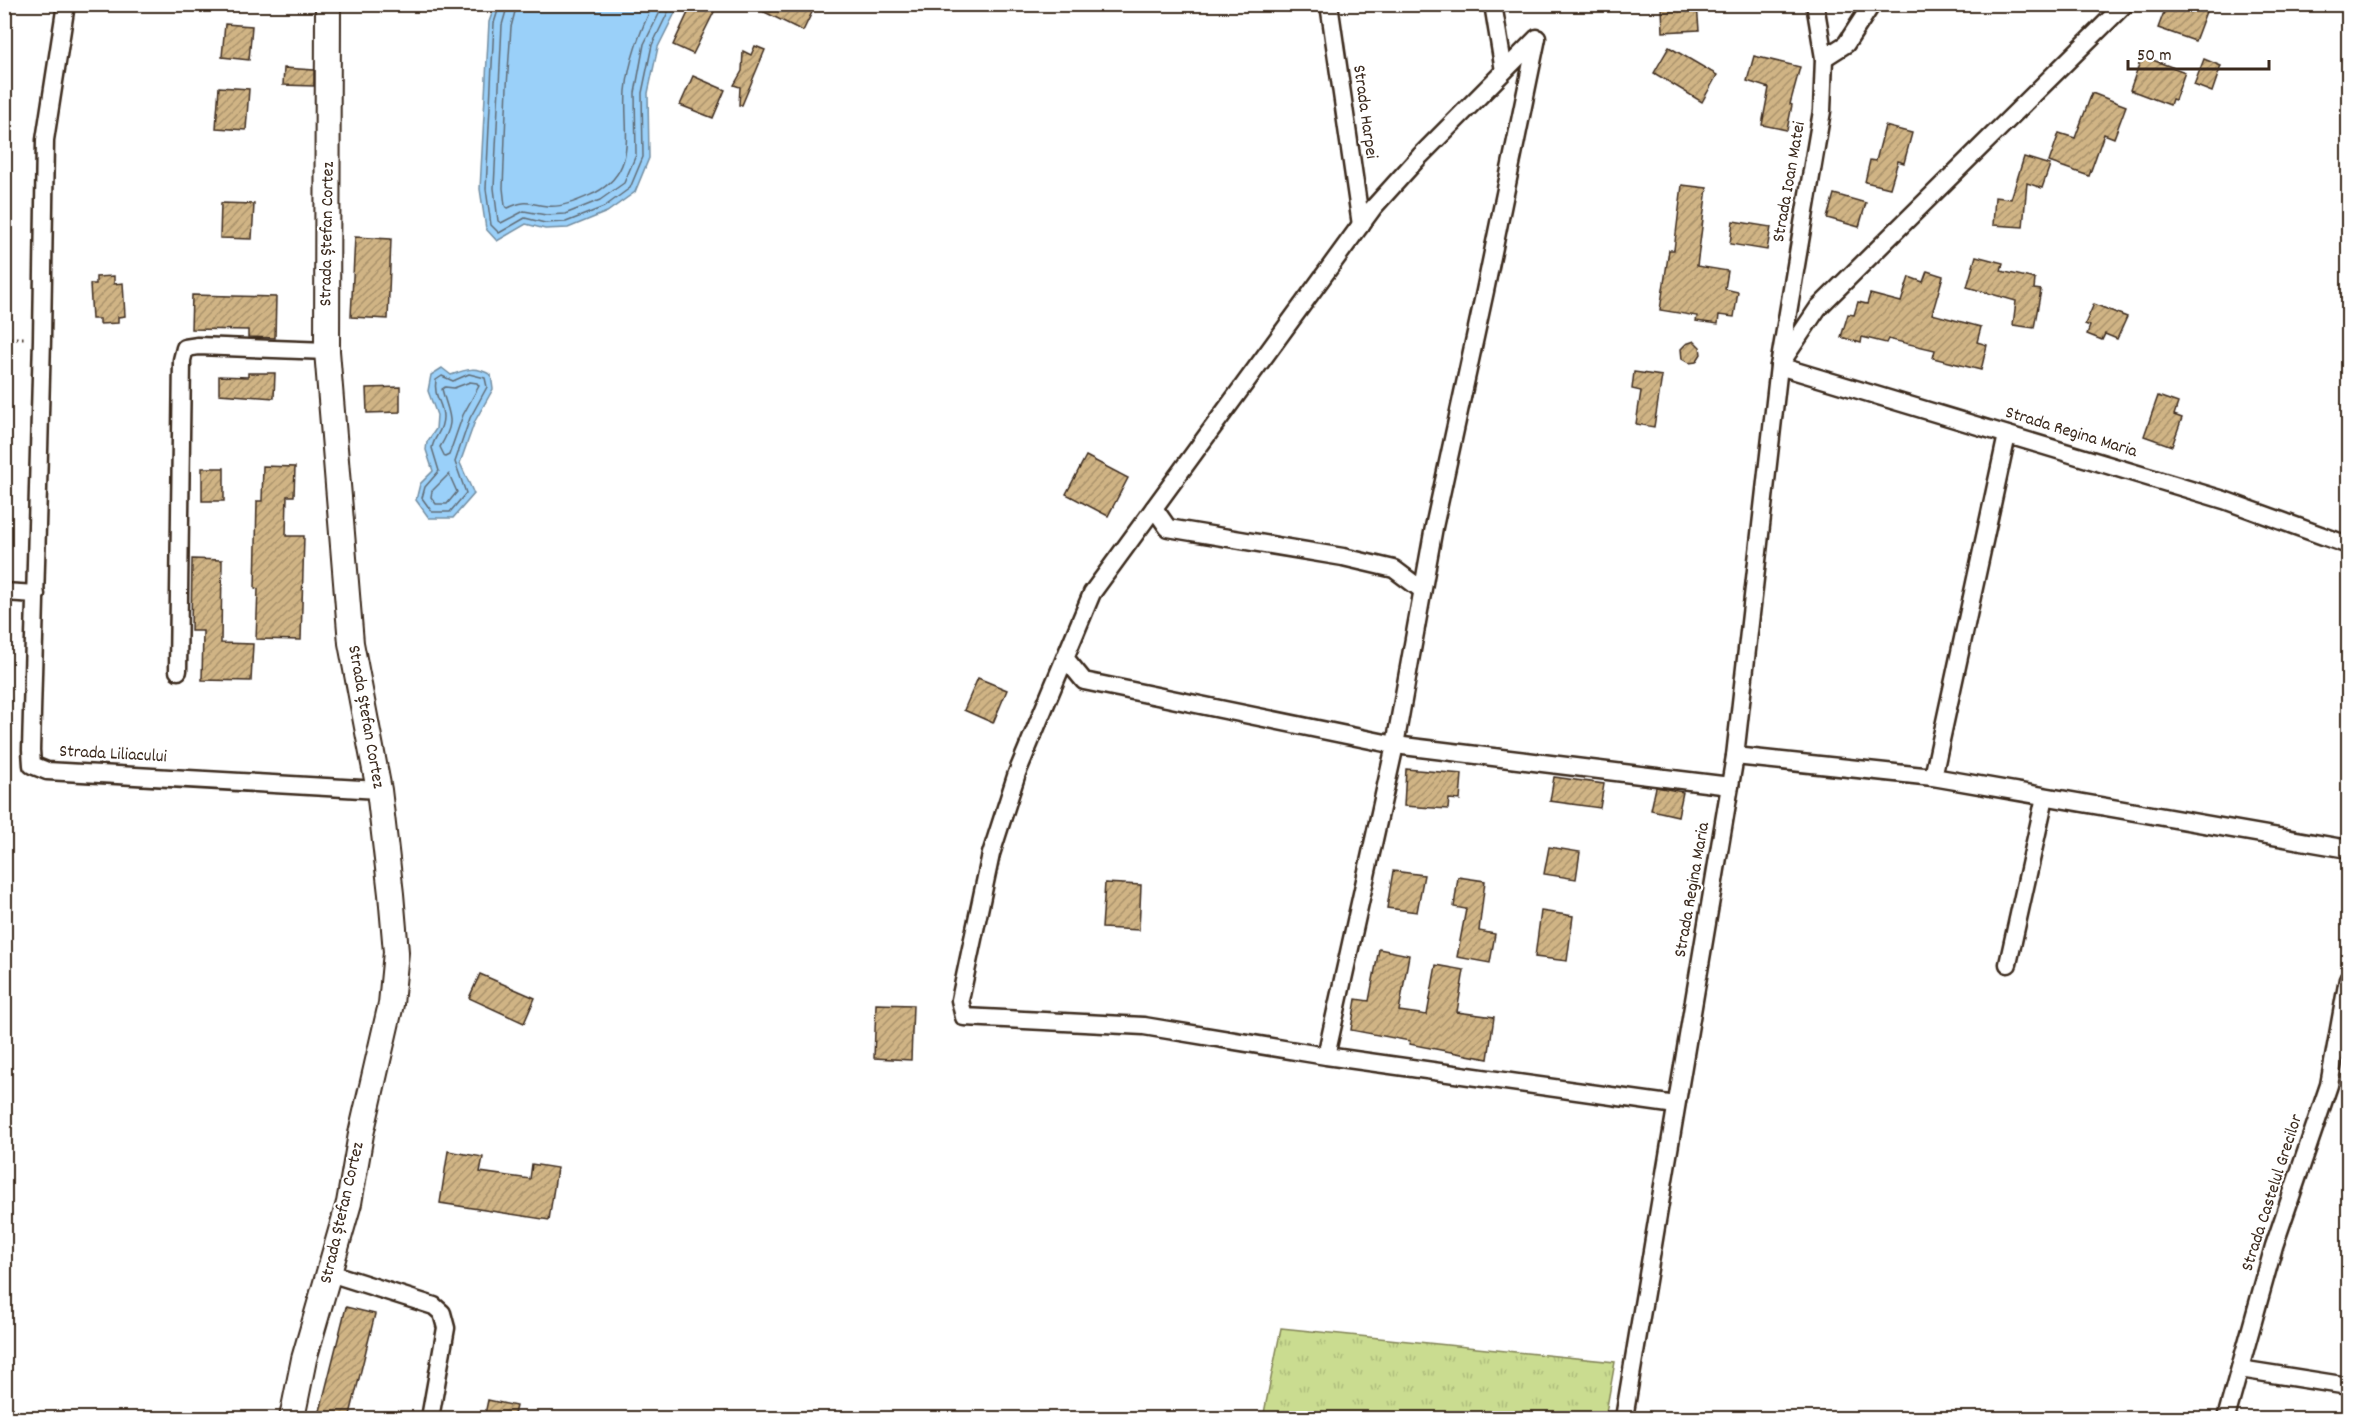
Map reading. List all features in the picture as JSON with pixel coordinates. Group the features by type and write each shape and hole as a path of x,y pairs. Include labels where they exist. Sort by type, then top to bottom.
{"street":[{"name":"Strada Liliacului","path":"66,4 45,140 32,765 47,771 379,790"},
{"name":"Strada Ștefan Cortez","path":"292,1419 304,1359 349,1203 368,1101 391,1004 396,952 392,894 379,790 351,643 327,351 328,4"},
{"name":"Strada Harpei","path":"1329,4 1361,225"},
{"path":"1493,4 1504,71"},
{"name":"Strada Ioan Matei","path":"1779,366 1822,111 1824,58 1815,4"},
{"path":"1824,58 1846,44 1872,4"},
{"name":"Strada Regina Maria","path":"1624,1419 1735,756 1779,366 1818,308 2125,4"},
{"path":"1326,1056 1395,745 1434,527 1537,38 1420,156 1374,208 1092,594 1017,773 992,854 960,1000 964,1017 1143,1026 1326,1056 1676,1105"},
{"path":"178,671 182,360 185,348 198,346 327,351"},
{"name":"Strada Regina Maria","path":"1779,366 2224,500 2349,545"},
{"path":"1934,777 2007,435"},
{"path":"1154,508 1168,528 1343,557 1394,569 1422,590"},
{"path":"4,592 36,594"},
{"path":"1066,659 1084,681 1395,745 1730,786"},
{"path":"1735,756 1934,777 2349,849"},
{"path":"2008,964 2046,796"},
{"name":"Strada Castelul Grecilor","path":"2226,1419 2274,1246 2329,1085 2349,979"},
{"path":"330,1273 434,1306 442,1312 446,1328 430,1419"},
{"path":"2240,1369 2349,1386"}],"green space":[{"path":"1281,1328 1615,1362 1605,1418 1263,1418"}],"water":[{"path":"495,5 679,5 658,47 648,93 649,158 635,192 607,212 568,228 545,229 526,224 497,241 486,229 480,189 489,22"},
{"path":"442,368 451,375 471,369 486,372 491,375 493,389 475,421 460,463 474,494 453,518 429,518 416,500 420,484 433,471 426,450 427,442 436,429 437,415 428,391 431,375"}],"building":[{"path":"692,4 718,4 693,54 673,45"},
{"path":"748,4 816,4 803,31"},
{"path":"2167,4 2195,4 2207,9 2195,41 2158,28"},
{"path":"1697,5 1699,30 1663,32 1662,7"},
{"path":"225,24 252,26 249,60 222,57"},
{"path":"755,46 765,50 742,105 739,105 740,87 734,85 742,71 743,51 751,55"},
{"path":"1669,47 1717,75 1702,102 1654,73"},
{"path":"1754,56 1800,67 1790,104 1792,105 1787,130 1762,125 1769,88 1747,81"},
{"path":"2142,56 2185,72 2175,100 2172,99 2170,105 2130,90"},
{"path":"2204,59 2221,66 2212,92 2194,85"},
{"path":"284,68 314,70 314,86 283,85"},
{"path":"693,76 725,90 713,118 680,105"},
{"path":"219,87 249,89 246,130 216,128"},
{"path":"2092,93 2126,106 2114,138 2104,134 2089,176 2049,162 2059,133 2075,138"},
{"path":"1885,126 1912,133 1904,163 1898,161 1890,188 1865,182 1870,160 1876,161"},
{"path":"2024,157 2050,165 2042,188 2027,183 2023,227 1993,225 1995,197 2011,199"},
{"path":"1682,185 1707,188 1697,266 1728,271 1725,289 1738,292 1734,317 1719,315 1718,324 1696,321 1697,316 1660,310 1669,250 1674,250"},
{"path":"1834,194 1866,203 1859,227 1827,218"},
{"path":"221,203 254,204 252,239 220,238"},
{"path":"1733,221 1771,227 1767,250 1730,244"},
{"path":"355,237 391,239 388,319 351,317"},
{"path":"1976,256 2003,263 2001,271 2035,279 2034,289 2041,290 2034,328 2013,325 2016,301 1967,287"},
{"path":"1927,271 1943,276 1932,314 1981,327 1977,342 1987,345 1981,370 1933,358 1935,350 1888,339 1886,343 1862,337 1861,343 1841,337 1848,314 1854,315 1858,302 1867,304 1870,294 1901,302 1909,277 1923,282"},
{"path":"114,276 114,284 123,283 125,316 118,317 118,323 100,324 100,319 92,319 90,284 96,284 96,277"},
{"path":"192,295 276,297 275,338 248,337 248,330 191,329"},
{"path":"2094,304 2127,317 2117,339 2105,334 2102,340 2087,334 2090,326 2085,324"},
{"path":"1694,341 1700,347 1701,354 1696,362 1689,363 1682,359 1681,349"},
{"path":"1634,372 1662,376 1654,427 1636,424 1641,391 1632,389"},
{"path":"248,373 275,373 274,398 219,394 219,376 248,377"},
{"path":"400,387 400,412 367,413 366,388"},
{"path":"2158,396 2178,403 2174,415 2182,418 2172,446 2144,436"},
{"path":"1086,456 1128,478 1108,516 1066,494"},
{"path":"263,466 295,467 294,496 287,496 286,536 304,536 301,640 256,639 257,501 262,501"},
{"path":"202,468 224,468 224,501 202,501"},
{"path":"192,559 222,560 221,643 253,644 251,681 202,680 203,631 191,631"},
{"path":"978,678 1007,690 993,723 964,710"},
{"path":"1406,769 1462,774 1460,800 1449,799 1448,809 1404,806"},
{"path":"1554,777 1604,784 1600,808 1550,801"},
{"path":"1656,787 1683,792 1678,816 1651,810"},
{"path":"1549,847 1580,852 1576,879 1544,874"},
{"path":"1393,871 1424,875 1417,912 1387,908"},
{"path":"1458,877 1485,881 1479,931 1495,934 1490,963 1457,957 1466,909 1454,907"},
{"path":"1105,883 1141,885 1139,930 1102,928"},
{"path":"1541,911 1573,916 1567,961 1535,957"},
{"path":"1379,949 1409,955 1399,1011 1427,1015 1436,965 1464,970 1457,1012 1494,1017 1488,1059 1351,1030 1356,999 1369,1001"},
{"path":"480,974 535,998 524,1023 469,998"},
{"path":"876,1004 913,1005 911,1060 874,1058"},
{"path":"448,1151 483,1157 480,1172 530,1179 532,1164 557,1168 549,1220 440,1203"},
{"path":"346,1307 375,1314 349,1419 335,1419 319,1415"},
{"path":"488,1400 516,1406 513,1419 484,1419"}]}
